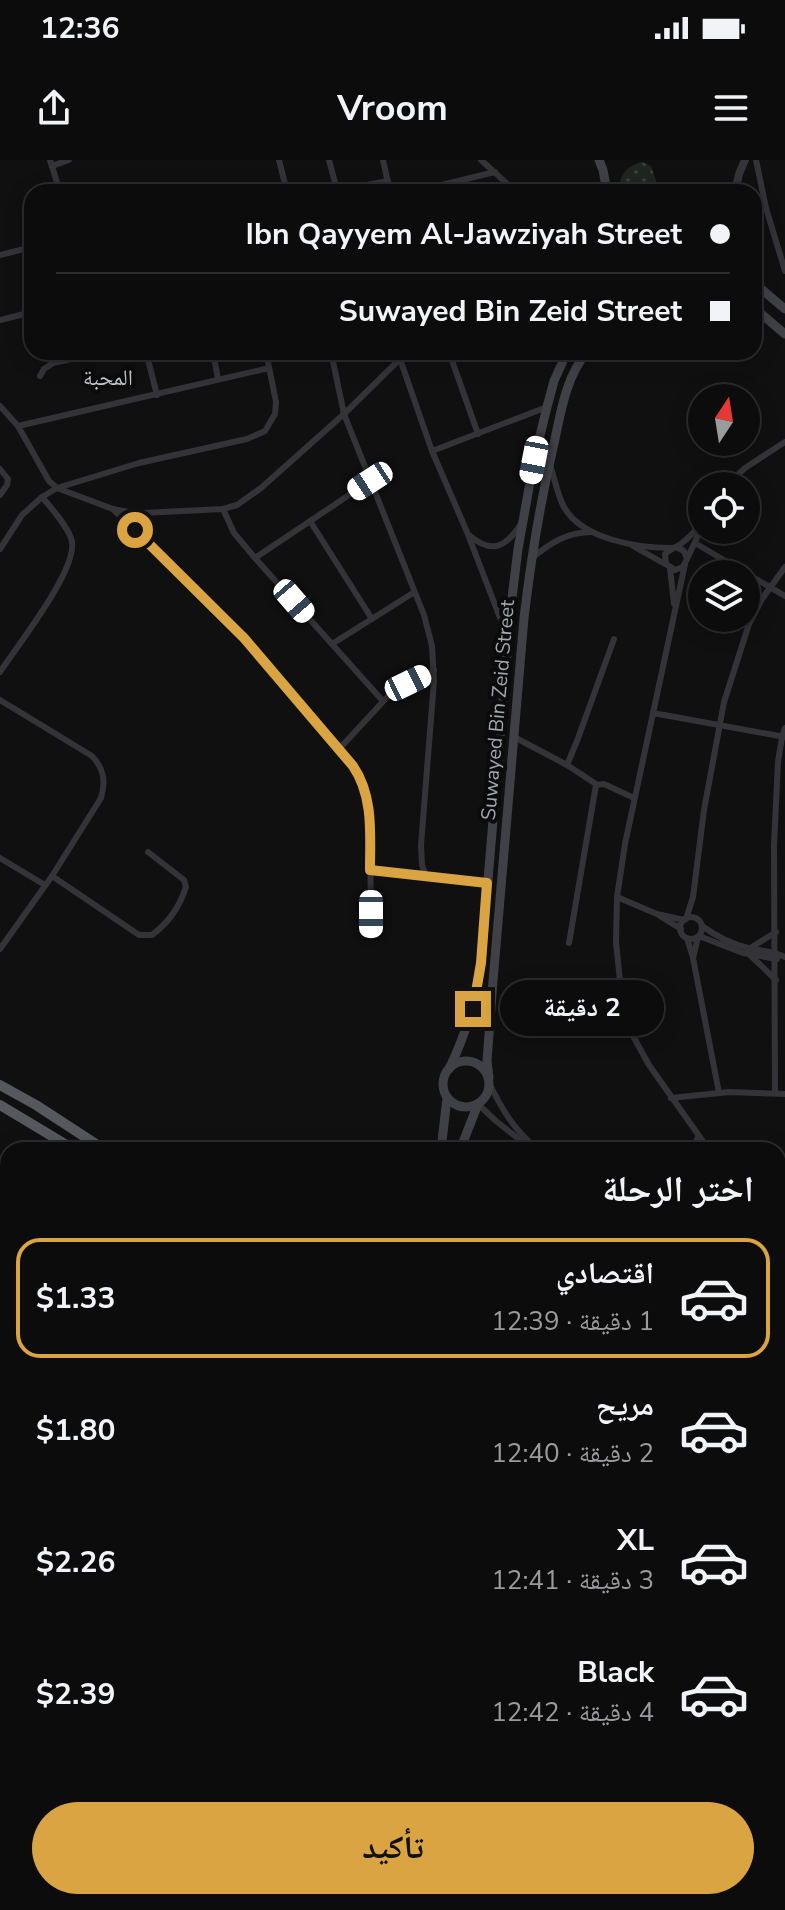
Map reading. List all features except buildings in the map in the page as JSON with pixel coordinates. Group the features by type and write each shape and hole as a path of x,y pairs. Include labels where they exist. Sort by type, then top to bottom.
{"highway":[{"path":"0,1085 93,1142"},
{"path":"0,1105 62,1142"}],"main road":[{"path":"599,160 606,184"},
{"path":"762,290 785,309"},
{"path":"762,315 785,334"},
{"name":"Suwayed Bin Zeid Street","path":"449,1069 467,1028 478,985 508,639 522,523 547,407 563,360"},
{"name":"Suwayed Bin Zeid Street","path":"489,1081 487,1061 492,994 531,560 549,462 568,391 582,360"},
{"path":"442,1142 447,1116 443,1086 445,1074 461,1062 475,1063 481,1067 489,1081 485,1097 478,1104 463,1142"},
{"path":"447,1098 458,1106 478,1104"}],"street":[{"path":"58,184 51,163 69,160"},
{"path":"279,160 285,184"},
{"path":"329,160 332,184"},
{"path":"383,160 389,184"},
{"path":"481,160 508,184"},
{"path":"737,184 745,160"},
{"path":"756,160 761,184"},
{"path":"446,184 495,172"},
{"path":"372,184 388,181"},
{"path":"762,189 785,271"},
{"path":"0,255 24,249"},
{"path":"0,319 24,314"},
{"path":"40,376 47,366 67,360"},
{"path":"148,360 157,395"},
{"path":"214,360 218,379"},
{"path":"1,547 22,515 57,488 139,463 260,434 269,427 276,408 268,360"},
{"path":"333,360 344,414 431,638 434,670 421,845 426,876"},
{"path":"0,406 18,426 49,481 57,488 113,509 142,513 223,509 237,505 261,488 344,414 397,360"},
{"path":"402,360 419,418 508,639"},
{"path":"452,360 478,434"},
{"path":"18,426 269,368"},
{"path":"432,451 547,407"},
{"path":"741,472 783,445"},
{"path":"549,462 565,509 575,520 592,532 630,544 684,551 686,561"},
{"path":"0,469 8,479 0,495"},
{"path":"255,558 370,481"},
{"path":"0,672 56,588 70,561 72,539 42,497"},
{"path":"113,509 244,638 361,776 370,816 371,936"},
{"path":"223,509 234,533 382,700"},
{"path":"310,521 372,619"},
{"path":"467,532 482,545 495,546 511,539 522,523"},
{"path":"531,560 559,539 592,532"},
{"path":"675,608 665,557 688,538"},
{"path":"630,544 669,567 678,569 686,561"},
{"path":"694,544 686,561 634,798 617,897 617,959 625,1010 633,1036 649,1065 702,1142"},
{"path":"697,544 785,596"},
{"path":"681,929 693,897 704,810 719,726 733,671 749,624 785,567"},
{"path":"332,644 413,593"},
{"path":"567,765 614,639"},
{"path":"340,748 382,700 434,670"},
{"path":"0,700 92,756 99,764 104,786 101,798 52,876 27,913 3,939 0,949"},
{"path":"653,713 783,737"},
{"path":"775,1093 776,980 780,956 776,932 775,828 778,762 785,728"},
{"path":"514,737 596,784 604,784 634,798"},
{"path":"569,943 596,784"},
{"path":"775,828 785,829"},
{"path":"52,876 139,935 152,935 174,911 186,887 184,880 148,852"},
{"path":"0,858 45,885"},
{"path":"370,870 487,883"},
{"path":"617,897 657,914 681,929 687,938 719,1093"},
{"path":"693,897 695,918 702,926 750,952 776,980"},
{"path":"657,914 685,920 695,918"},
{"path":"693,958 702,926"},
{"path":"750,952 776,932"},
{"path":"687,938 698,936 728,948 780,956"},
{"path":"489,1081 505,1115 528,1142"},
{"path":"671,1098 719,1093 785,1094"},
{"path":"478,1104 525,1142"},
{"path":"696,1142 698,1137"}],"shaded area":[{"path":"642,162 651,166 657,184 620,184 624,172"}],"district":[{"name":"المحبة","path":"108,378"}],"route":[{"path":"135,530 244,638 361,776 370,816 370,870 487,883 481,963 473,1009"}]}
